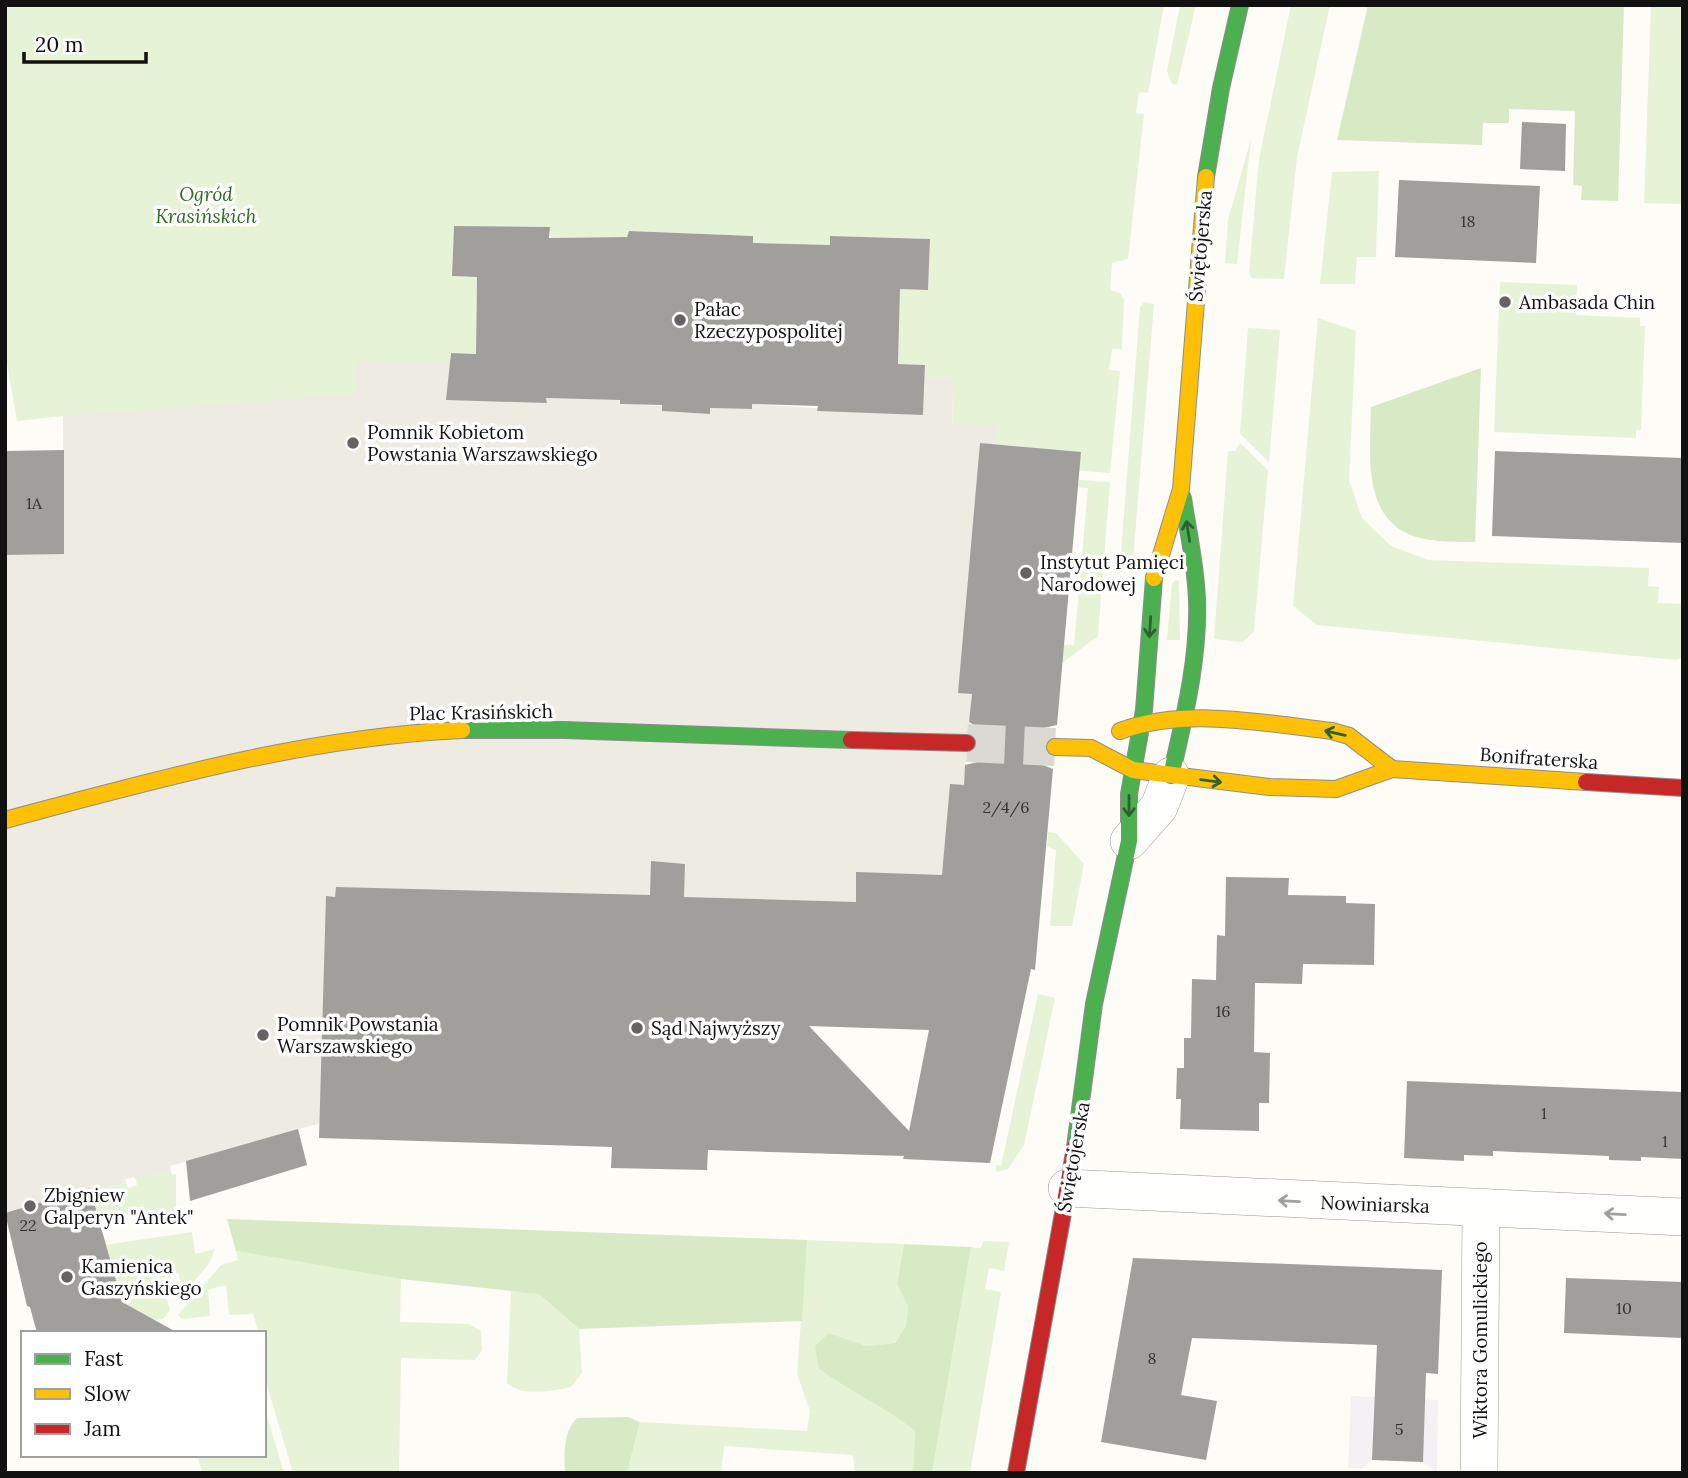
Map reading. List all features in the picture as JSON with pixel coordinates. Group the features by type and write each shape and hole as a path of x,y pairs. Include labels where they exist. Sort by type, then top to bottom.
{"street":[{"name":"Świętojerska","path":"1016,1473 1083,1102 1094,1004 1129,841 1129,794 1142,722 1154,576 1181,489 1206,176 1221,88 1240,5"},
{"name":"Świętojerska","path":"1129,841 1159,807 1171,776 1184,721 1197,617 1196,583 1181,489"},
{"path":"1091,748 1142,722 1184,721 1332,731 1349,736 1392,769"},
{"name":"Plac Krasińskich","path":"5,820 210,767 296,749 405,734 468,730 621,732 967,743"},
{"path":"1055,747 1091,748 1133,770"},
{"name":"Bonifraterska","path":"1133,770 1321,790 1336,789 1392,769 1683,788"},
{"name":"Nowiniarska","path":"1067,1188 1683,1217"},
{"name":"Wiktora Gomulickiego","path":"1479,1473 1481,1208"}],"shaded area":[{"path":"356,362 450,362 447,399 547,402 546,398 620,400 621,404 662,406 662,411 710,414 710,408 751,409 752,404 923,415 925,377 954,378 952,423 996,426 955,882 324,1122 170,1166 171,1171 136,1180 134,1177 125,1179 126,1183 5,1213 5,555 64,554 64,416 355,394"},
{"path":"1351,1396 1438,1400 1437,1473 1423,1462 1372,1460 1361,1469 1348,1468"}],"green space":[{"name":"Ogród Krasińskich","path":"5,5 1164,5 1148,93 1139,92 1136,113 1144,114 1128,259 1112,263 1110,290 1120,293 1124,300 1122,349 1112,349 1109,370 1120,371 1110,473 975,462 952,435 954,378 925,377 925,365 898,364 900,289 928,290 930,239 830,236 830,246 753,243 753,236 629,231 627,237 551,238 549,227 454,226 452,276 477,277 476,354 450,353 450,362 374,362 374,448 212,615 5,555 64,554 63,416 17,421 5,352"},
{"path":"1180,5 1196,5 1177,85 1172,84 1167,71"},
{"path":"1291,5 1330,5 1297,157 1284,279 1252,278 1249,273 1259,159"},
{"path":"1368,5 1624,5 1618,201 1581,200 1582,186 1573,185 1575,111 1509,109 1509,123 1483,123 1482,145 1337,140"},
{"path":"1651,5 1683,5 1683,204 1644,203"},
{"path":"1251,139 1237,264 1225,263 1228,220"},
{"path":"1379,171 1376,257 1357,257 1355,284 1320,284 1332,172"},
{"path":"1500,282 1577,285 1576,315 1640,318 1640,326 1645,326 1641,430 1636,430 1636,438 1494,432"},
{"path":"1144,302 1154,304 1132,572 1124,571 1120,566 1140,307"},
{"path":"1318,318 1356,331 1349,480 1362,518 1391,546 1428,560 1649,568 1648,586 1659,587 1658,603 1683,604 1683,657 1677,660 1317,625 1293,606"},
{"path":"1248,328 1280,330 1269,462 1240,434"},
{"path":"1481,368 1475,542 1436,541 1408,534 1392,523 1381,507 1374,489 1370,448 1371,407"},
{"path":"1240,443 1268,470 1254,631 1243,642 1214,639 1228,451 1235,451"},
{"path":"1079,480 1110,482 1098,636 1062,663 1064,645 1074,645 1088,488 1078,487"},
{"path":"1179,581 1180,640 1167,640 1172,583"},
{"path":"1048,832 1056,833 1084,864 1072,926 1050,926 1056,850 1047,846"},
{"path":"1038,994 1055,998 1024,1145 1008,1169 996,1172 996,1165 1001,1166"},
{"path":"171,1171 172,1175 176,1174 176,1217 97,1215 90,1193 126,1183 128,1188 137,1185 136,1180"},
{"path":"227,1219 807,1240 802,1321 579,1329 539,1294 401,1279 236,1251"},
{"path":"192,1232 195,1254 215,1249 210,1262 184,1294 178,1273 161,1278 170,1310 163,1319 140,1322 137,1311 124,1307 105,1245"},
{"path":"807,1240 904,1244 897,1284 908,1307 906,1327 894,1343 867,1346 829,1333 819,1369 915,1431 913,1473 855,1473 853,1455 724,1446 721,1473 627,1473 640,1422 807,1431 810,1411 797,1374"},
{"path":"983,1241 1009,1242 1004,1271 989,1268 985,1289 1001,1292 970,1473 932,1473 971,1247 981,1248"},
{"path":"904,1244 971,1247 932,1473 913,1473 915,1431 819,1369 815,1346 829,1333 867,1346 895,1343 906,1326 908,1307 897,1284"},
{"path":"236,1251 401,1279 400,1322 469,1324 481,1331 482,1350 475,1360 401,1358 399,1473 293,1473 266,1382 266,1331 258,1331 253,1314 229,1315 226,1285 208,1290 210,1316 182,1319 178,1315 221,1265 238,1260"},
{"path":"511,1290 539,1294 579,1329 582,1373 571,1387 529,1391 507,1383"},
{"path":"266,1413 284,1473 202,1473 198,1457 266,1457"},
{"path":"628,1417 640,1422 627,1473 565,1473 567,1437 577,1418"}],"building":[{"path":"1522,122 1566,124 1565,171 1520,169"},
{"path":"1399,180 1540,186 1536,263 1395,257"},
{"path":"454,226 550,227 549,238 627,237 629,231 753,236 753,243 830,245 830,236 930,239 928,290 900,289 898,364 925,365 923,415 817,411 818,406 752,404 752,409 710,408 710,414 662,411 662,405 620,404 620,400 546,398 547,403 446,400 451,353 476,354 477,277 452,276"},
{"path":"980,443 1081,452 1057,725 1044,728 1036,736 1033,746 1036,758 1053,769 1035,970 1031,969 990,1163 903,1159 904,1156 708,1150 707,1170 611,1168 612,1147 319,1138 326,896 335,897 336,887 650,895 651,861 685,864 684,897 856,902 856,872 942,875 950,784 964,785 965,765 978,762 986,754 989,744 986,732 969,722 972,694 958,693","holes":["809,1026 929,1030 909,1131"]},
{"path":"64,450 64,554 5,555 5,451"},
{"path":"1495,451 1683,458 1683,543 1492,536"},
{"path":"1226,877 1289,878 1288,895 1346,896 1346,903 1375,904 1374,965 1303,964 1302,984 1255,983 1254,1052 1270,1053 1269,1103 1259,1103 1259,1131 1180,1129 1181,1099 1176,1099 1177,1068 1184,1068 1184,1038 1191,1038 1192,979 1216,980 1217,935 1225,936"},
{"path":"1407,1081 1683,1092 1683,1159 1641,1157 1641,1161 1609,1160 1609,1156 1493,1151 1493,1156 1464,1155 1464,1161 1404,1158"},
{"path":"298,1129 307,1165 190,1201 186,1161"},
{"name":"Kamienica Gaszyńskiego","path":"90,1188 122,1302 174,1331 36,1331 30,1307 27,1306 5,1213"},
{"path":"1133,1258 1442,1270 1438,1374 1426,1373 1423,1462 1372,1460 1377,1345 1192,1338 1181,1395 1217,1401 1206,1460 1101,1442"},
{"path":"1566,1278 1683,1282 1683,1338 1564,1333"}],"tunnel":[{"path":"967,743 1055,747"}],"traffic: fast":[{"path":"1206,177 1221,88 1240,5"},
{"path":"1171,776 1190,689 1197,622 1195,574 1183,498"},
{"path":"1075,1147 1094,1004 1129,841 1129,794 1144,710 1154,578"},
{"path":"462,730 564,730 851,740"}],"traffic: slow":[{"path":"1154,578 1181,489 1206,177"},
{"path":"1120,731 1145,724 1198,718 1252,721 1332,731 1349,736 1392,769"},
{"path":"5,820 174,776 288,751 346,741 462,730"},
{"path":"1055,747 1091,748 1133,770 1269,787 1336,789 1392,769 1586,782"}],"traffic: jam":[{"path":"851,740 967,743"},
{"path":"1586,782 1683,788"},
{"path":"1016,1473 1075,1147"}],"place":[{"name":"Ambasada Chin","path":"1505,302"},
{"name":"Pałac Rzeczypospolitej","path":"680,320"},
{"name":"Pomnik Kobietom Powstania Warszawskiego","path":"353,443"},
{"name":"Instytut Pamięci Narodowej","path":"1026,573"},
{"name":"Sąd Najwyższy","path":"637,1028"},
{"name":"Pomnik Powstania Warszawskiego","path":"263,1035"},
{"name":"Zbigniew Galperyn \"Antek\"","path":"30,1206"},
{"name":"Kamienica Gaszyńskiego","path":"67,1277"}]}
